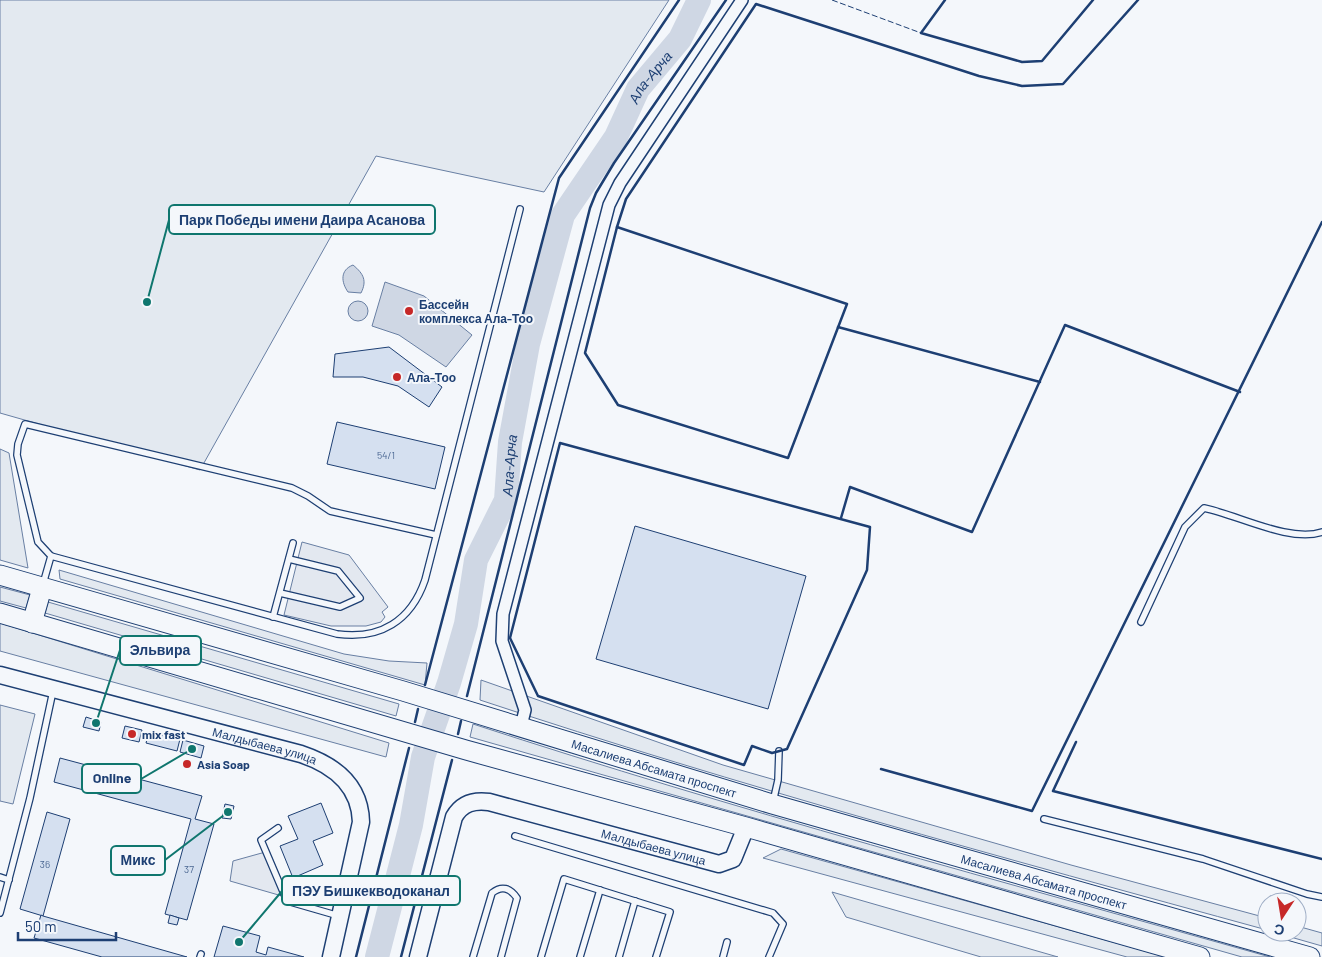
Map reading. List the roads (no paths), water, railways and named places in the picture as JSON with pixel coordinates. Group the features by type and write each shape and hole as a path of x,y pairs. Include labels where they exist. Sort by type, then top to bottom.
{"main road":[{"name":"Масалиева Абсамата проспект","path":"0,575 521,726 772,804 1310,957"},
{"path":"32,623 42,588"},
{"path":"0,613 392,729 746,827 1200,957"}],"street":[{"path":"521,726 525,710 502,641 504,614 609,205 620,183 742,0"},
{"name":"Малдыбаева улица","path":"0,675 302,754 334,769 354,792 361,812 360,831 331,957"},
{"name":"Малдыбаева улица","path":"418,957 454,817 458,810 472,802 489,802 719,864 733,859 746,827"}],"lane":[{"path":"436,535 330,511 292,488 25,424 18,444 17,454 38,542 51,556 349,636 369,634 389,628 411,609 418,600 436,535 520,209"},
{"path":"1141,622 1185,527 1204,508 1227,513 1281,532 1313,535 1322,532"},
{"path":"273,617 293,543"},
{"path":"42,588 51,556"},
{"path":"280,593 340,607 360,598 338,571 289,559"},
{"path":"0,913 30,798 53,690"},
{"path":"772,804 778,780 779,751"},
{"path":"1044,819 1203,859 1307,894 1322,897"},
{"path":"278,828 261,840 287,901 341,916"},
{"path":"515,836 774,913 783,924 769,957"},
{"path":"0,877 9,880"},
{"path":"541,957 564,879 670,912 656,957"},
{"path":"473,957 492,893 498,889 506,888 513,892 517,898 516,908 501,957"},
{"path":"580,957 600,890"},
{"path":"619,957 635,901"},
{"path":"723,957 727,942"}],"waterway":[{"name":"Ала-Арча","path":"377,957 411,825 423,757 449,683 466,624 476,560 506,500 510,442 528,344 563,215 616,137 638,89 680,39 699,0"}],"place":[{"name":"Парк Победы имени Даира Асанова","path":"147,302"},
{"name":"Бассейн комплекса Ала-Тоо","path":"409,311"},
{"name":"Ала-Тоо","path":"397,377"},
{"name":"Эльвира","path":"96,723"},
{"name":"mix fast","path":"132,734"},
{"name":"Online","path":"192,749"},
{"name":"Asia Soap","path":"187,764"},
{"name":"Микс","path":"228,812"},
{"name":"ПЭУ Бишкекводоканал","path":"239,942"}]}
